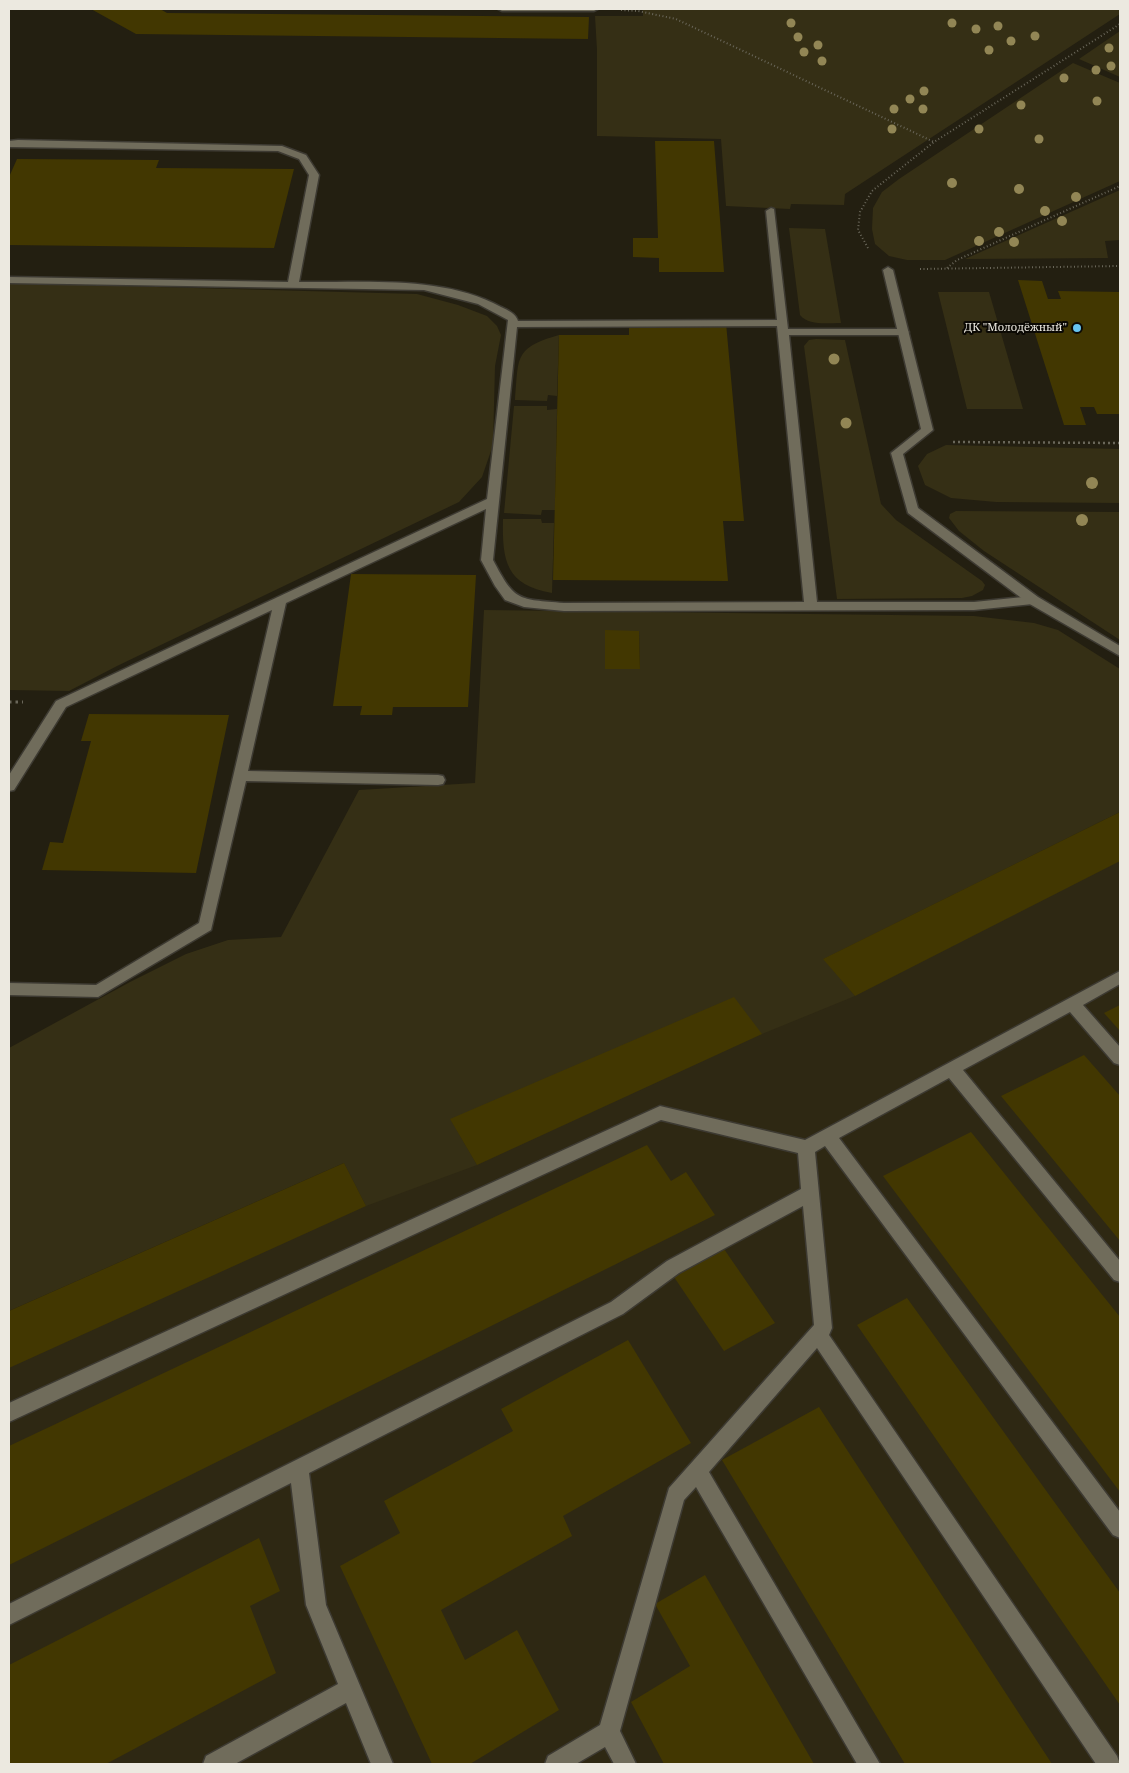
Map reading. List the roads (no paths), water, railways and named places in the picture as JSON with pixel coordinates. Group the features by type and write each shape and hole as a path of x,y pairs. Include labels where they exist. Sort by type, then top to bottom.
{"street":[{"path":"502,9 594,9"},
{"path":"9,144 18,142 279,148 303,157 314,175 293,285"},
{"path":"771,211 811,607"},
{"path":"888,270 927,430 897,453 912,510 1033,600 1120,652"},
{"path":"9,280 424,288 460,294 505,312 513,319 492,501 488,560 499,583 510,597 516,600 530,604 564,607 974,606 1033,600"},
{"path":"512,324 783,328 904,332"},
{"path":"9,786 61,704 492,501"},
{"path":"9,989 98,991 206,926 280,601"},
{"path":"240,776 438,780"},
{"path":"9,1413 660,1113 806,1148 1120,977"},
{"path":"1072,1004 1120,1058"},
{"path":"952,1069 1120,1274"},
{"path":"828,1136 1120,1528"},
{"path":"625,1764 609,1732 676,1495 823,1328 806,1148"},
{"path":"9,1615 617,1308 673,1266 810,1193"},
{"path":"818,1334 1110,1764"},
{"path":"299,1469 316,1604 382,1764"},
{"path":"697,1471 869,1764"},
{"path":"214,1764 351,1689"},
{"path":"556,1764 609,1732"}],"place":[{"name":"ДК \"Молодёжный\"","path":"1077,328"}]}
